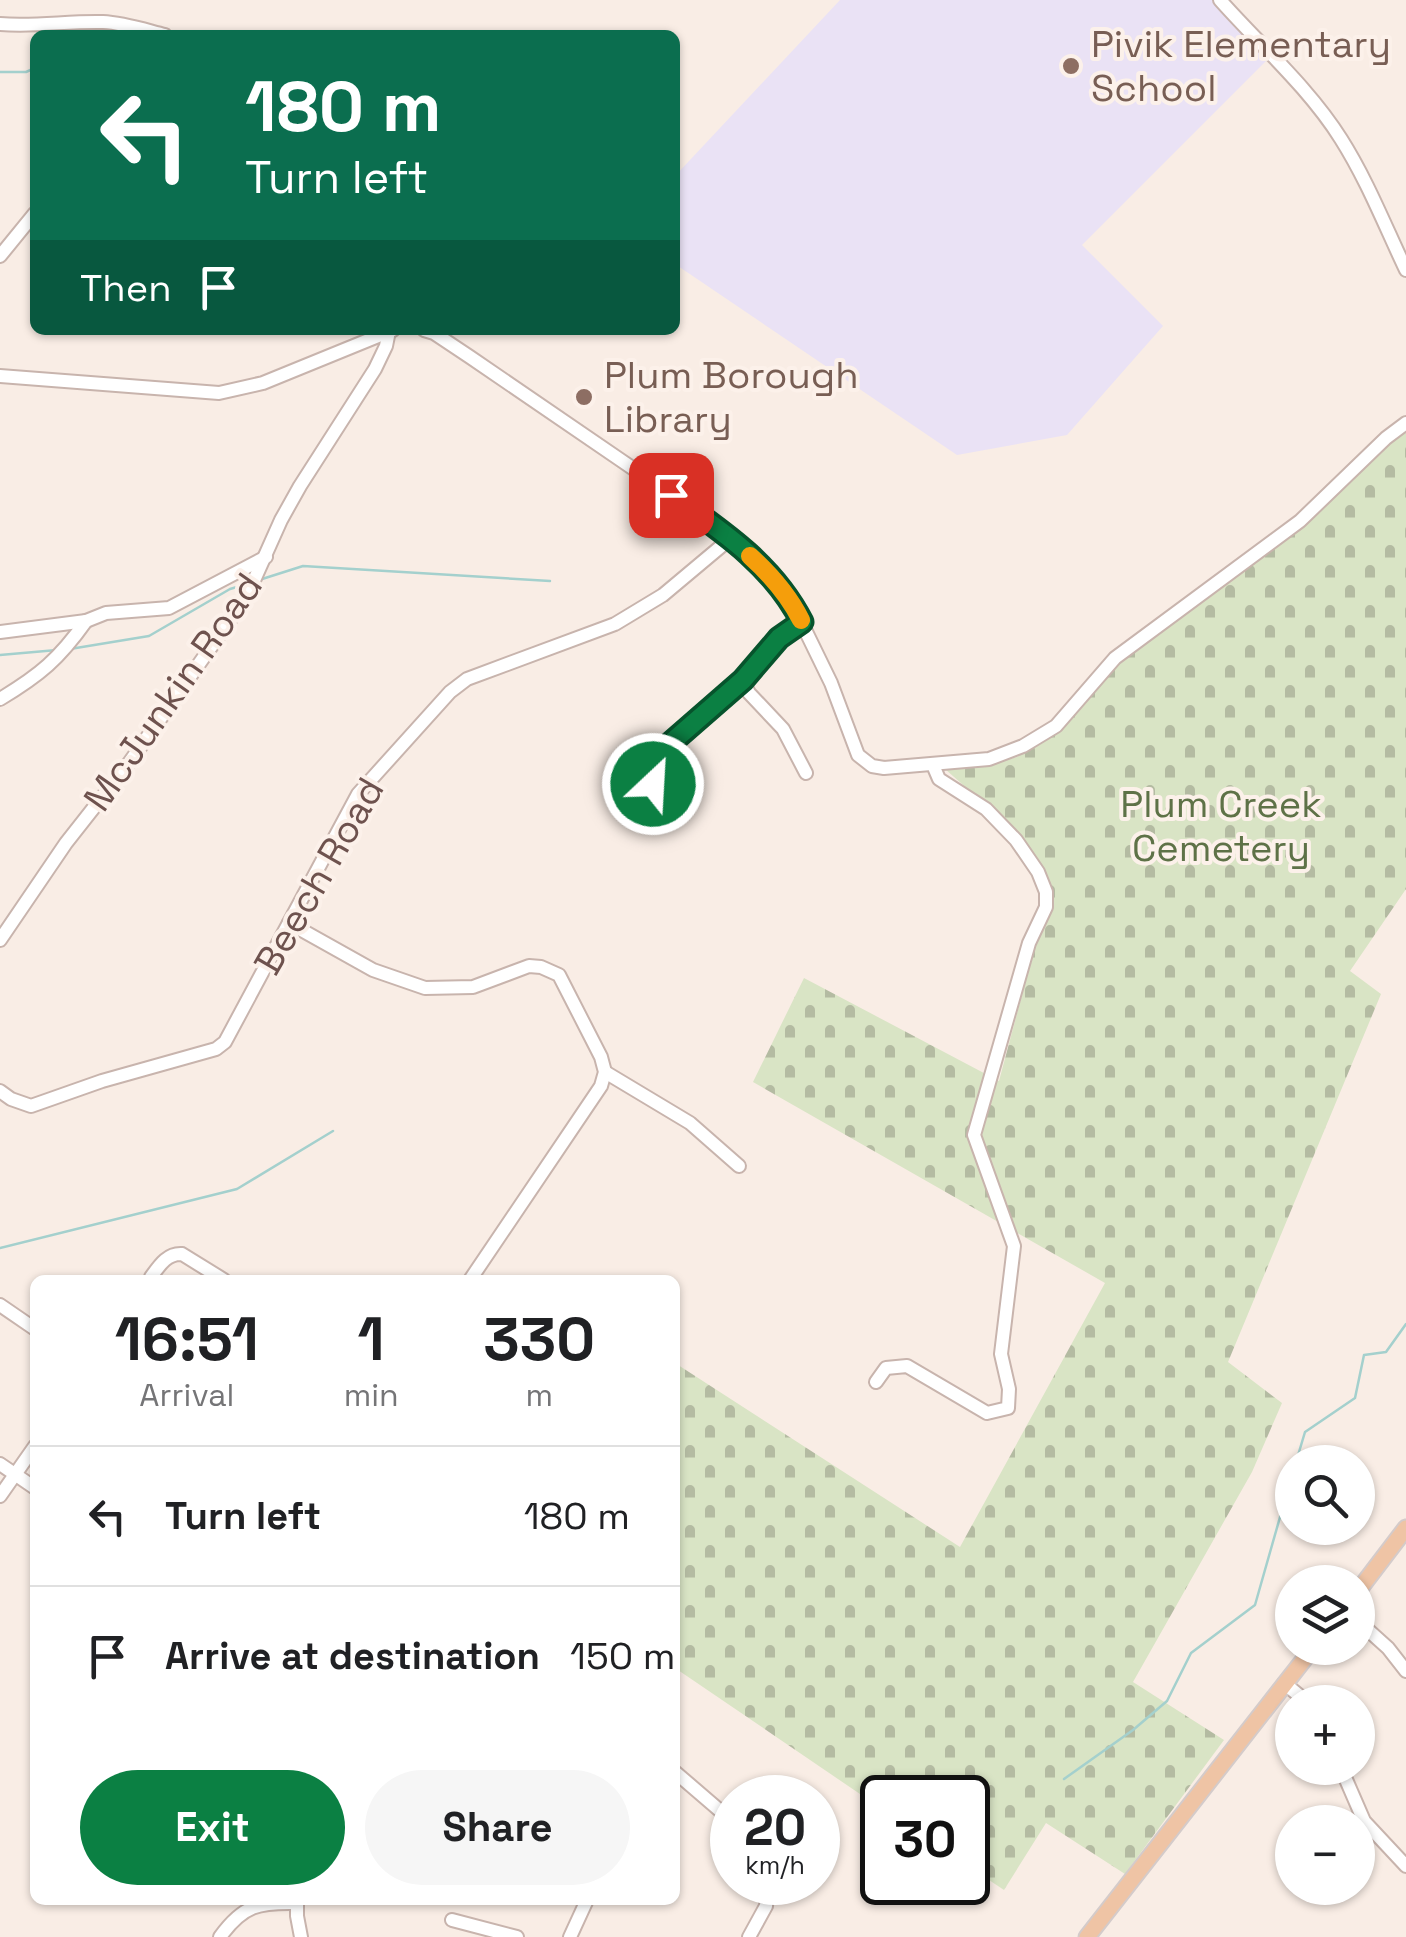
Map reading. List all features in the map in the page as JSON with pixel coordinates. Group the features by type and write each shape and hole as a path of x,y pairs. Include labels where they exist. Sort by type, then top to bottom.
{"main road":[{"path":"1375,1569 1406,1528"},
{"path":"1087,1937 1299,1665"}],"street":[{"path":"1220,0 1340,136 1406,270"},
{"path":"0,24 102,22 134,30"},
{"path":"0,256 30,219"},
{"path":"0,376 219,393 263,383 381,335"},
{"name":"McJunkin Road","path":"0,940 247,596 300,486 375,368 390,335"},
{"path":"437,335 731,538 791,601 831,683 858,755 872,766 884,768 989,759 1023,746 1056,726 1115,658 1300,520 1386,438 1406,424"},
{"name":"Beech Road","path":"0,1091 31,1106 216,1049 226,1042 358,794 460,682 615,624 663,595 731,538"},
{"path":"0,632 86,621 106,613 169,608 266,557"},
{"path":"0,698 48,668 86,621"},
{"path":"662,803 652,773 665,748 743,680 779,638 802,622"},
{"path":"743,680 748,692 784,728 806,773"},
{"path":"621,757 648,747 665,748"},
{"path":"876,1382 886,1368 907,1366 987,1414 1008,1408 1009,1389 1000,1354 1014,1246 974,1135 1029,943 1046,908 1046,892 1038,872 1016,840 986,809 938,779 933,765"},
{"path":"288,923 374,970 425,988 473,987 529,966 559,975 600,1056 604,1072 596,1097 473,1275"},
{"path":"604,1072 690,1123 738,1166"},
{"path":"153,1275 164,1260 182,1254 216,1275"},
{"path":"0,1306 30,1326"},
{"path":"0,1496 30,1454"},
{"path":"0,1464 30,1485"},
{"path":"1375,1636 1406,1671"},
{"path":"680,1776 710,1802"},
{"path":"1348,1785 1364,1821 1406,1866"},
{"path":"220,1937 248,1908 261,1905"},
{"path":"297,1905 301,1937"},
{"path":"570,1937 584,1905"},
{"path":"749,1937 766,1905"},
{"path":"452,1920 517,1937"}],"shaded area":[{"path":"840,0 1215,0 1268,59 1082,245 1163,326 1067,435 957,455 680,267 680,171"}],"green space":[{"name":"Plum Creek Cemetery","path":"1406,431 1406,889 1350,971 1381,994 1228,1362 1282,1403 1252,1472 1133,1682 1224,1740 1125,1874 1046,1823 1004,1890 990,1881 990,1775 860,1775 860,1794 840,1780 840,1775 832,1775 680,1671 680,1366 960,1547 1105,1283 753,1082 804,978 999,1081 1051,898 997,815 945,769 984,766 1017,757 1050,737 1080,710 1120,662 1288,536"}],"waterway":[{"path":"0,72 30,70"},
{"path":"259,580 303,566 550,581"},
{"path":"70,649 149,636 230,589 247,584"},
{"path":"0,655 57,650"},
{"path":"0,1248 237,1189 333,1131"},
{"path":"1301,1445 1305,1432 1355,1398 1364,1355 1386,1352 1406,1324"},
{"path":"1064,1779 1167,1701 1191,1653 1255,1605 1275,1535"}],"slow traffic":[{"path":"750,556 776,582 801,620"}],"place":[{"name":"Pivik Elementary School","path":"1071,66"},
{"name":"Plum Borough Library","path":"584,397"}],"route":[{"path":"653,784 654,766 665,748 743,680 779,638 802,622 791,601 758,563 731,538 671,495"}]}
